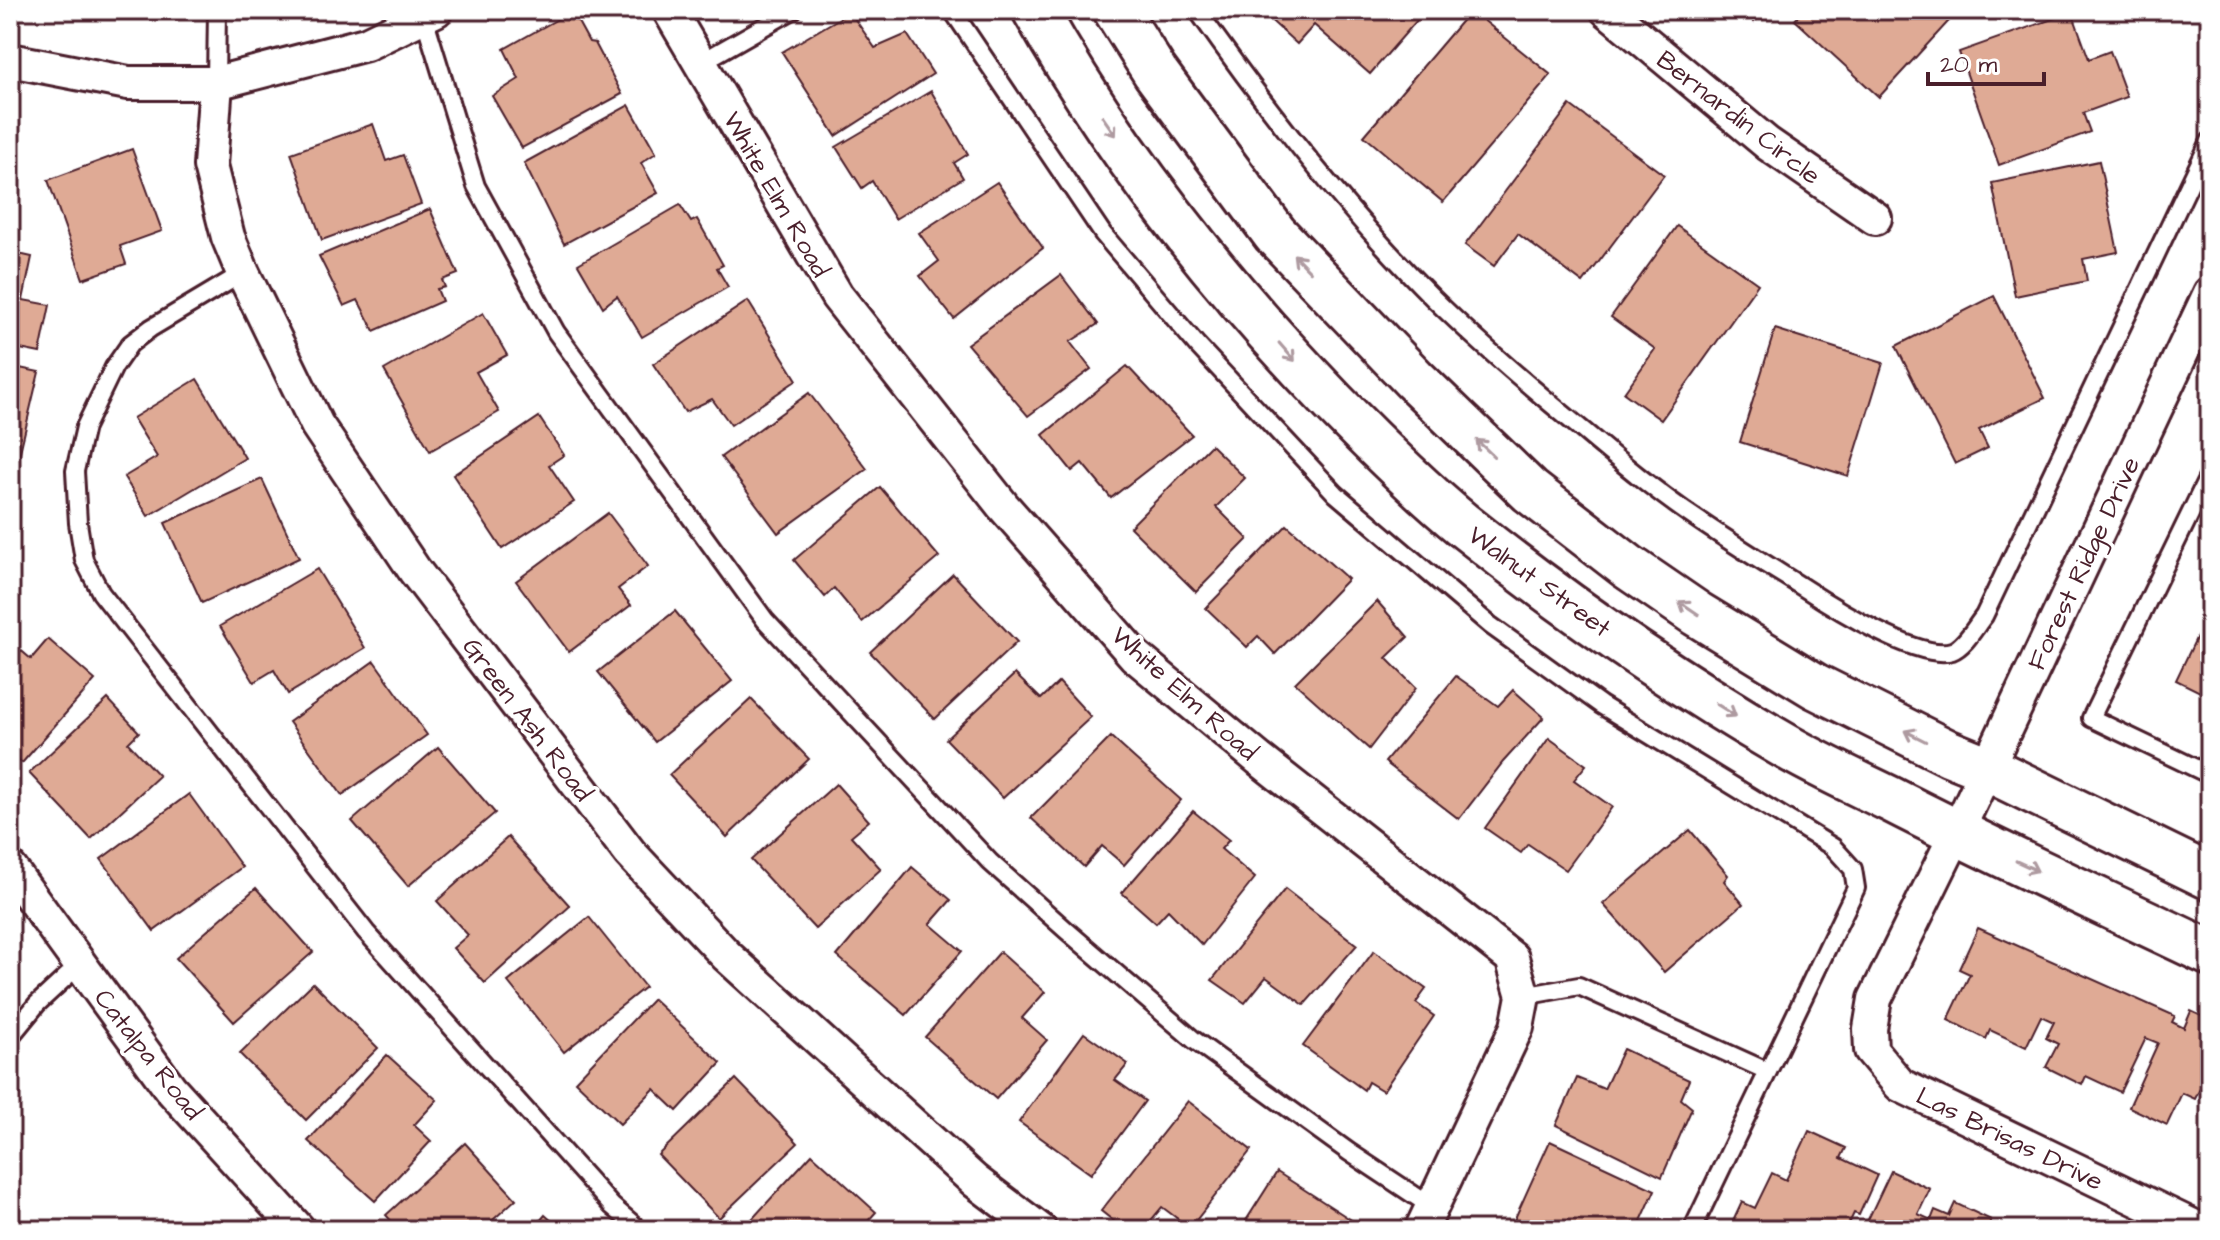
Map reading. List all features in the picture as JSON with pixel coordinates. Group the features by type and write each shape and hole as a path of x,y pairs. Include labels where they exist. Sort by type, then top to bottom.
{"main road":[{"name":"Walnut Street","path":"1035,10 1064,62 1139,171 1229,286 1298,365 1375,445 1460,522 1558,597 1679,681 1783,745 2210,953"},
{"path":"1116,10 1155,72 1275,234 1414,379 1530,491 1651,582 1815,686 2210,877"}],"street":[{"name":"White Elm Road","path":"669,10 837,296 1003,506 1135,656 1259,759 1512,958 1523,996"},
{"name":"Bernardin Circle","path":"1607,10 1768,144 1875,218"},
{"path":"10,60 128,83 216,83 366,44 430,13"},
{"name":"Green Ash Road","path":"216,83 210,166 228,237 317,425 415,571 630,853 727,956 975,1181 1040,1230"},
{"name":"Forest Ridge Drive","path":"1957,832 2210,293"},
{"name":"Las Brisas Drive","path":"1957,832 1875,999 1870,1029 1871,1050 1900,1085 2201,1230"},
{"name":"Catalpa Road","path":"10,868 170,1088 299,1230"},
{"path":"1426,1218 1517,1027 1523,996"}],"lane":[{"path":"216,83 217,10"},
{"path":"700,63 793,10"},
{"path":"952,10 1103,234 1197,345 1336,494 1490,625 1601,705 1833,847 1853,869 1856,888 1692,1230"},
{"path":"1197,10 1277,117 1352,208 1433,298 1514,373 1617,459 1697,519 1827,603 1898,641 1936,653 1950,652 1959,647 1984,616 2210,141"},
{"path":"430,13 476,186 556,332 765,620 990,862 1194,1040 1349,1152 1426,1218"},
{"path":"243,273 151,328 130,344 114,367 85,427 75,471 84,560 101,593 366,932 612,1206 640,1230"},
{"path":"2210,473 2091,718 2210,775"},
{"path":"10,1037 37,1004 80,964"},
{"path":"1523,996 1579,986 1767,1071"}],"building":[{"path":"1269,10 1426,10 1370,74 1314,25 1297,44 1265,15"},
{"path":"1471,10 1551,75 1443,202 1364,136"},
{"path":"1742,10 1766,10 1754,22"},
{"path":"1804,10 1959,10 1879,97 1795,20"},
{"path":"572,11 589,42 595,43 622,94 522,148 492,96 519,79 504,49"},
{"path":"850,12 875,48 907,34 933,74 836,136 782,52"},
{"path":"2072,12 2089,59 2110,51 2127,97 2083,113 2090,132 1999,165 1959,52"},
{"path":"931,91 968,154 954,163 963,178 895,219 872,181 862,188 836,147"},
{"path":"629,105 656,153 641,163 658,193 564,244 524,163"},
{"path":"1570,105 1664,175 1583,283 1518,234 1494,266 1465,245"},
{"path":"373,124 386,161 403,155 421,204 322,240 291,153"},
{"path":"132,149 162,231 120,246 126,264 83,279 48,180"},
{"path":"2099,161 2118,252 2083,259 2087,281 2015,296 1992,183"},
{"path":"997,182 1043,248 954,319 920,276 939,261 919,233"},
{"path":"680,205 691,222 697,219 723,265 717,268 728,287 642,337 617,296 603,307 578,264"},
{"path":"430,209 458,274 442,280 445,287 437,289 442,301 374,331 358,300 344,306 319,256"},
{"path":"1677,226 1758,284 1661,420 1624,393 1655,349 1611,317"},
{"path":"10,252 32,257 23,300 50,305 40,353 10,347"},
{"path":"1061,275 1098,324 1070,342 1091,369 1028,416 967,344"},
{"path":"1994,296 2045,398 1979,430 1988,448 1955,464 1896,346"},
{"path":"748,301 797,380 731,425 712,399 685,412 653,364"},
{"path":"483,313 507,355 476,372 499,412 430,451 384,370"},
{"path":"1775,329 1883,363 1848,476 1740,442"},
{"path":"10,366 39,372 19,456 10,454"},
{"path":"1127,366 1192,435 1111,498 1082,463 1072,471 1043,435"},
{"path":"197,379 245,458 148,516 124,477 157,457 133,418"},
{"path":"809,393 867,469 778,533 721,457"},
{"path":"539,417 564,455 549,465 574,502 502,549 453,475"},
{"path":"1211,445 1245,478 1216,507 1248,539 1196,592 1130,527"},
{"path":"10,476 19,477 10,525"},
{"path":"262,479 299,558 202,603 165,523"},
{"path":"880,487 939,557 862,622 834,588 825,597 794,560"},
{"path":"608,513 648,566 618,589 631,605 569,652 516,581"},
{"path":"1287,525 1348,579 1275,654 1258,636 1247,647 1206,608"},
{"path":"317,569 365,648 288,694 274,670 254,682 220,626"},
{"path":"953,574 1017,642 935,719 870,652"},
{"path":"1377,601 1408,637 1386,658 1416,688 1369,749 1295,683"},
{"path":"2210,609 2210,697 2176,680"},
{"path":"675,611 732,681 655,742 598,672"},
{"path":"48,639 95,680 22,763 10,753 10,641 31,659"},
{"path":"374,661 427,735 342,795 289,722"},
{"path":"1015,674 1041,699 1059,682 1091,717 1003,798 946,739"},
{"path":"1456,676 1498,706 1513,690 1544,717 1503,762 1459,819 1385,762"},
{"path":"108,699 139,732 128,743 159,776 91,839 29,773"},
{"path":"751,699 809,759 727,837 669,775"},
{"path":"1111,737 1181,800 1124,865 1102,846 1084,867 1031,818"},
{"path":"1549,738 1586,765 1574,780 1612,807 1566,870 1528,844 1521,853 1485,828"},
{"path":"438,747 495,813 408,886 352,821"},
{"path":"836,784 869,821 851,836 881,869 815,929 751,860"},
{"path":"189,794 242,867 154,931 101,859"},
{"path":"1193,811 1229,840 1221,849 1255,878 1202,945 1168,910 1156,923 1122,893"},
{"path":"1690,830 1728,875 1724,881 1743,904 1664,972 1603,904"},
{"path":"508,837 570,906 485,983 453,948 468,935 437,901"},
{"path":"912,867 951,900 930,924 962,951 906,1015 837,956"},
{"path":"256,888 313,952 234,1022 176,958"},
{"path":"1285,889 1357,945 1304,1005 1266,977 1245,1003 1212,980"},
{"path":"589,917 645,987 564,1052 508,982"},
{"path":"1978,928 2175,1016 2172,1022 2184,1028 2191,1011 2210,1020 2206,1035 2210,1037 2210,1068 2195,1099 2182,1093 2167,1125 2129,1107 2158,1043 2146,1038 2120,1092 2086,1076 2082,1085 2046,1067 2058,1044 2046,1038 2054,1022 2041,1016 2026,1047 1990,1030 1986,1039 1948,1020 1970,974 1959,969"},
{"path":"1374,951 1426,989 1416,1003 1434,1016 1383,1091 1368,1082 1364,1090 1303,1046"},
{"path":"1000,952 1045,992 1022,1018 1047,1040 996,1099 925,1037"},
{"path":"313,983 378,1048 306,1120 240,1054"},
{"path":"653,999 721,1063 677,1111 654,1089 620,1124 575,1081"},
{"path":"1084,1033 1128,1064 1115,1080 1145,1101 1091,1174 1019,1122"},
{"path":"1623,1049 1689,1080 1681,1099 1692,1108 1662,1177 1556,1125 1577,1078 1604,1089"},
{"path":"387,1055 437,1100 414,1125 431,1141 375,1201 308,1141"},
{"path":"736,1079 798,1143 719,1218 658,1155"},
{"path":"1188,1101 1251,1150 1190,1228 1162,1207 1143,1230 1125,1230 1101,1211"},
{"path":"1809,1131 1846,1148 1841,1158 1877,1175 1859,1215 1854,1213 1846,1230 1729,1230 1742,1202 1755,1208 1772,1173 1786,1180"},
{"path":"1550,1141 1655,1190 1637,1230 1517,1230 1511,1227"},
{"path":"465,1143 516,1199 482,1230 399,1230 386,1215"},
{"path":"812,1154 876,1212 860,1230 742,1230"},
{"path":"1891,1171 1930,1189 1918,1214 1931,1220 1935,1210 1949,1216 1955,1203 1991,1220 1987,1228 1991,1230 1863,1230"},
{"path":"1277,1172 1356,1223 1351,1230 1240,1230"},
{"path":"545,1215 562,1230 532,1230"}]}
